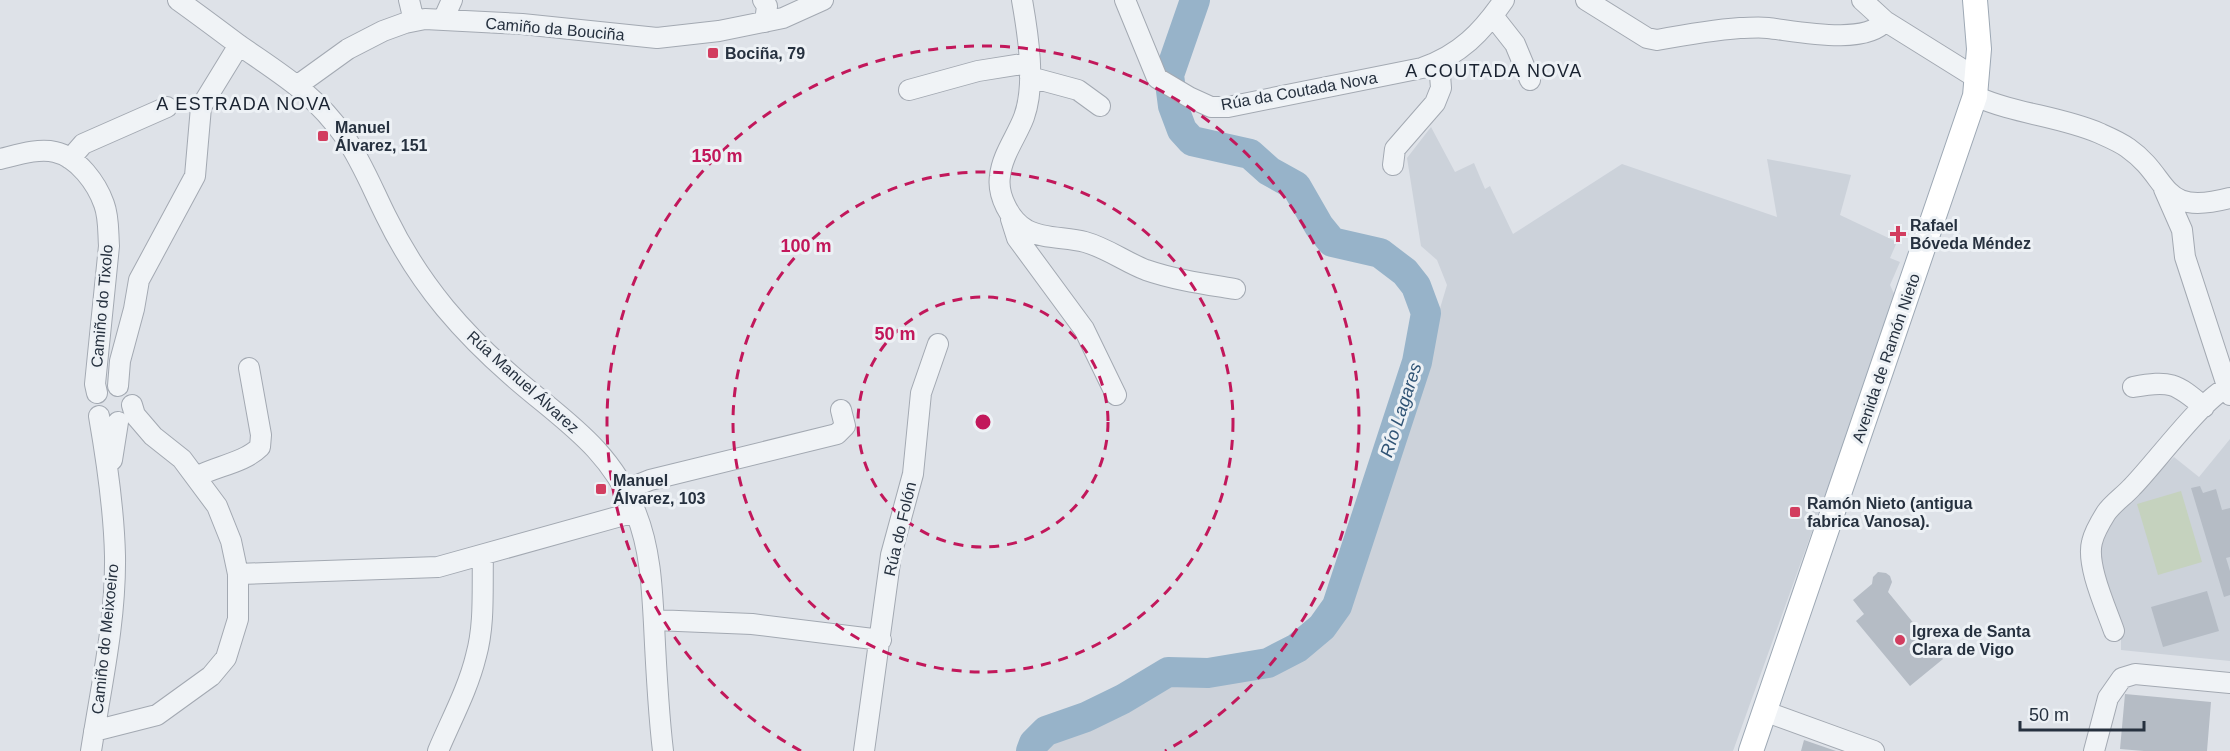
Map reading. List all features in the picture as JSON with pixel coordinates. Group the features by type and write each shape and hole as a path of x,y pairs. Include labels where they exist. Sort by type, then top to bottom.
{"main road":[{"name":"Avenida de Ramón Nieto","path":"1751,751 1976,88 1979,49 1975,0"}],"street":[{"name":"Rúa Manuel Álvarez","path":"178,0 298,85 322,108 346,138 365,170 414,266 445,307 474,340 510,374 600,453 625,490 645,539 654,620 663,751"},
{"path":"409,0 414,21"},
{"path":"763,0 766,6 765,22"},
{"name":"Camiño da Bouciña","path":"298,85 348,49 383,31 425,19 445,8 522,24 657,38 719,31 783,18 823,0"},
{"path":"1022,0 1028,33 1030,70 1025,115 999,177 1002,193 1017,238 1084,329 1116,394"},
{"name":"Rúa da Coutada Nova","path":"1125,0 1156,78 1211,107 1228,107 1422,69 1439,62 1474,39 1499,8"},
{"path":"1586,0 1647,38 1657,40 1740,28 1767,28 1797,33 1854,34 1877,30 1885,21"},
{"path":"1862,0 1885,21 2000,107 2099,133 2128,148 2164,189 2182,230 2185,257 2228,388 2220,391 2204,406 2132,488 2107,512 2092,542 2091,554 2095,574 2114,631"},
{"path":"1499,8 1530,80"},
{"path":"118,386 120,361 139,280 195,176 201,106 239,45"},
{"path":"1393,165 1395,149 1435,103 1441,88 1439,62"},
{"path":"909,90 978,71 1030,70 1078,90 1100,106"},
{"path":"0,159 33,152 55,152 70,159 83,144 166,107"},
{"name":"Camiño do Tixolo","path":"70,159 84,171 95,187 104,205 108,224 106,287 95,384 97,393"},
{"path":"2164,189 2185,201 2200,204 2230,198"},
{"path":"2182,230 2200,204"},
{"path":"1007,208 1017,223 1028,231 1087,243 1143,269 1167,277 1235,289"},
{"name":"Rúa do Folón","path":"864,751 891,555 913,474 921,393 938,344"},
{"path":"196,477 211,469 253,454 260,447 261,435 249,368"},
{"path":"2133,387 2159,382 2176,386 2204,406"},
{"path":"106,386 118,386 128,393 124,415 107,422 99,416 94,405 97,393 106,386"},
{"path":"625,490 650,480 837,434 846,426 841,410"},
{"name":"Camiño do Meixoeiro","path":"94,731 157,715 211,676 226,658 238,619 238,574 231,541 217,506 182,459 153,436 135,415 124,415 109,474"},
{"name":"Camiño do Meixoeiro","path":"91,751 111,619 115,557 109,474 99,416"},
{"path":"238,574 438,567 635,512"},
{"path":"438,751 477,656 481,623 483,555"},
{"path":"654,620 752,624 881,640"},
{"path":"2095,750 2108,698 2122,678 2135,674 2230,683"},
{"path":"1764,711 1874,751"}],"shaded area":[{"path":"1431,127 1455,172 1474,163 1485,189 1490,186 1513,234 1622,164 1777,217 1767,159 1851,175 1840,215 1897,242 1890,258 1900,262 1890,285 1896,298 1733,751 1037,751 1038,745 1048,736 1133,697 1165,677 1200,679 1276,667 1321,639 1341,616 1414,395 1447,285 1437,260 1421,246 1407,158"},
{"path":"2230,439 2230,661 2121,650 2121,631 2097,561 2097,545 2114,514 2174,457 2199,477"}],"green space":[{"path":"2181,491 2202,562 2158,575 2137,504"}],"building":[{"path":"2200,486 2203,493 2216,489 2222,510 2230,508 2230,557 2226,558 2230,571 2230,595 2224,597 2191,488"},
{"name":"Igrexa de Santa Clara de Vigo","path":"1878,572 1890,576 1892,582 1888,592 1943,659 1910,686 1856,621 1864,614 1853,600 1872,584 1873,577"},
{"path":"2207,591 2219,631 2163,647 2151,607"},
{"path":"2125,694 2211,702 2207,751 2120,749"},
{"path":"1804,740 1836,751 1801,751"}],"waterway":[{"name":"Río Lagares","path":"1031,751 1034,743 1046,731 1086,717 1123,699 1168,672 1208,673 1268,663 1297,648 1322,627 1337,606 1417,362 1426,313 1416,286 1405,272 1380,253 1332,242 1319,226 1296,186 1269,171 1250,154 1192,141 1182,130 1173,106 1169,75 1195,0"}],"place":[{"name":"Bociña, 79","path":"713,53"},
{"name":"Manuel Álvarez, 151","path":"323,136"},
{"name":"Rafael Bóveda Méndez","path":"1898,234"},
{"name":"Manuel Álvarez, 103","path":"601,489"},
{"name":"Ramón Nieto (antigua fabrica Vanosa).","path":"1795,512"},
{"name":"Igrexa de Santa Clara de Vigo","path":"1900,640"}],"district":[{"name":"A COUTADA NOVA","path":"1494,71"},
{"name":"A ESTRADA NOVA","path":"244,104"}]}
